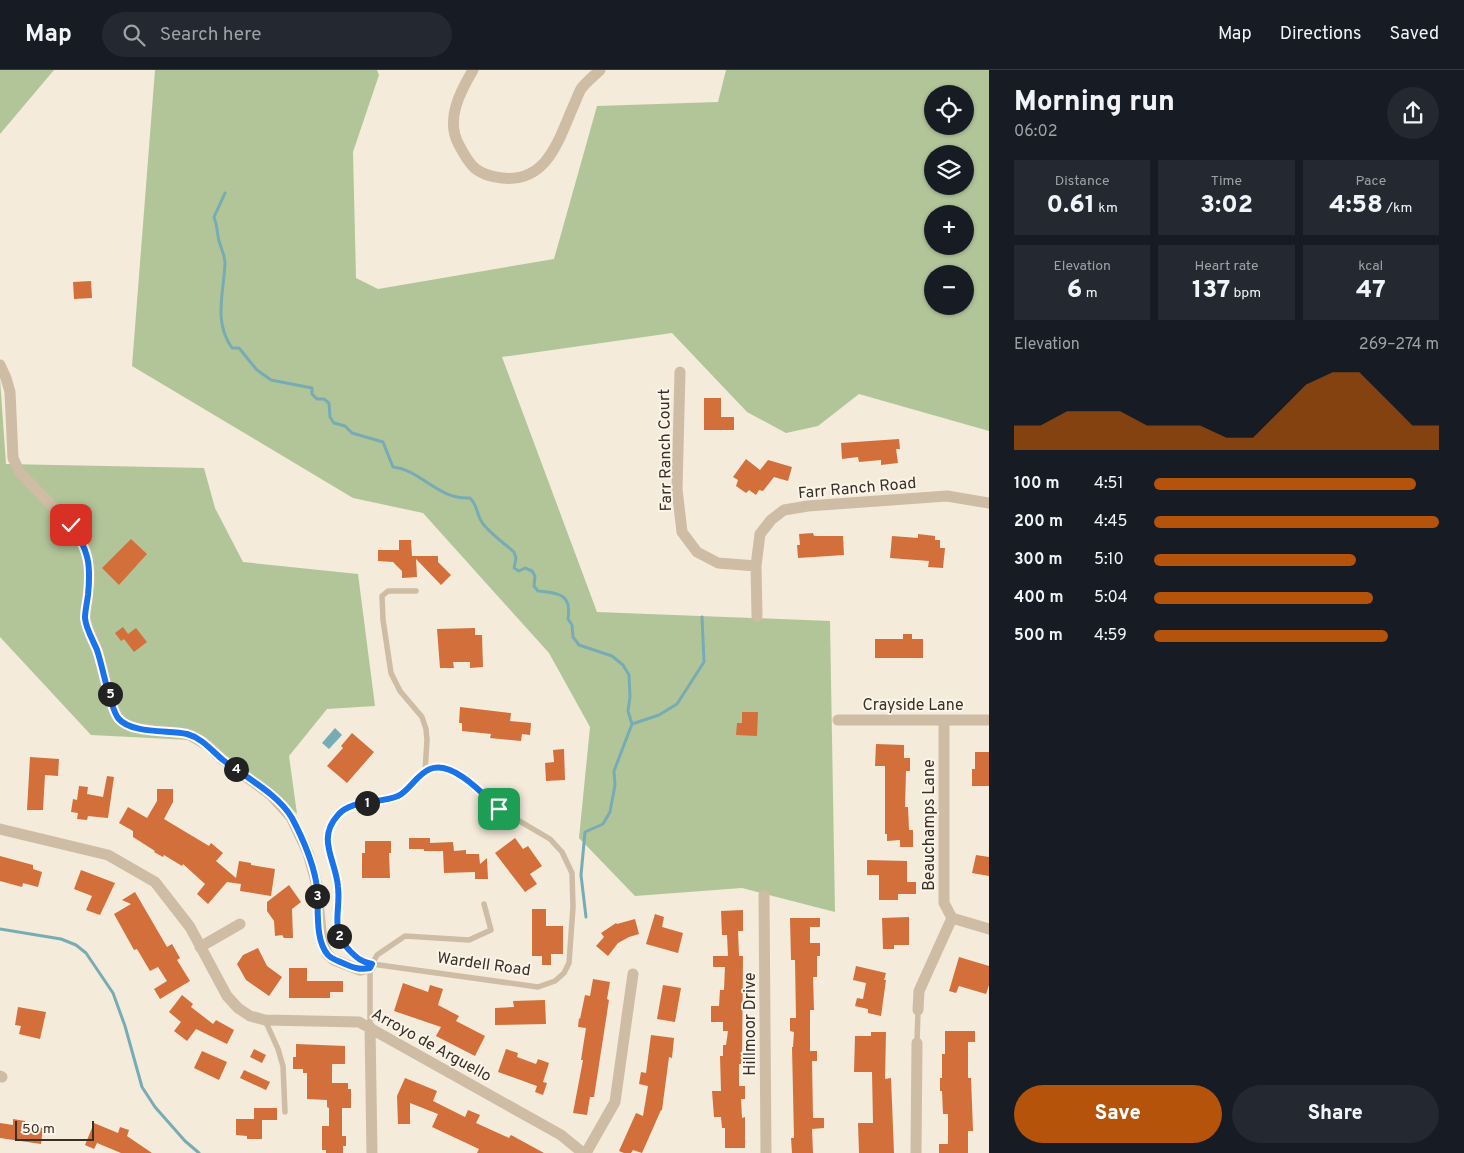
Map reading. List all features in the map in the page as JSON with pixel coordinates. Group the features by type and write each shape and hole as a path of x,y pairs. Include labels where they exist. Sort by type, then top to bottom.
{"street":[{"path":"474,70 463,87 454,112 455,138 466,157 479,173 515,179 532,174 546,162 581,90 600,70"},
{"name":"Wardell Road","path":"0,365 10,392 13,458 20,473 71,525 82,540 86,551 90,577 85,617 98,652 113,708 118,717 124,724 138,728 188,734 207,745 222,759 271,795 291,817 308,853 316,882 322,941 327,954 334,960 360,970 371,966"},
{"name":"Farr Ranch Court","path":"680,372 677,489 682,532 697,552 718,563 756,566"},
{"name":"Farr Ranch Road","path":"757,616 756,566 760,534 771,520 784,510 808,506 947,496 989,503"},
{"name":"Crayside Lane","path":"838,720 989,720"},
{"name":"Beauchamps Lane","path":"944,720 944,903 952,918"},
{"name":"Arroyo de Arguello","path":"0,829 108,855 155,882 190,927 227,996 244,1012 257,1019 265,1020 358,1022 561,1135 584,1153"},
{"name":"Hillmoor Drive","path":"764,895 766,1153"},
{"path":"918,1010 919,991 952,918 989,929"},
{"path":"200,947 240,924"},
{"path":"584,1153 615,1102 633,974"},
{"path":"370,1027 372,1153"},
{"path":"916,1043 916,1153"}],"lane":[{"path":"416,591 388,591 382,596 383,620 391,673 400,691 422,717 426,728 425,772"},
{"name":"Wardell Road","path":"430,769 450,770 468,781 499,809 550,839 562,852 572,872 573,907 569,963 564,973 555,982 538,987 371,966 360,961 340,939 337,925 338,887 327,838 331,824 338,814 346,808 373,801 388,800 401,794 430,769"},
{"name":"Wardell Road","path":"371,966 377,955 405,936 469,940 491,930 484,904"},
{"path":"370,1027 371,966"},
{"path":"916,1043 918,1010"},
{"path":"265,1020 278,1049 282,1066 285,1112"}],"green space":[{"path":"0,70 54,70 0,134"},
{"path":"155,70 377,70 379,75 353,152 356,278 378,289 554,259 597,106 718,102 726,70 989,70 989,431 859,394 818,426 786,433 747,412 672,333 502,357 597,612 830,621 835,912 742,888 635,896 579,838 590,727 549,653 423,513 353,498 132,366"},
{"path":"0,379 6,464 204,468 215,508 243,562 358,574 375,706 327,709 289,756 297,814 273,791 225,755 210,741 91,735 0,637"}],"water":[{"path":"335,728 342,735 329,749 322,743"}],"building":[{"path":"91,281 92,298 74,299 73,282"},
{"path":"704,398 721,398 721,417 734,417 734,430 704,430"},
{"path":"899,439 900,449 896,449 898,463 881,465 881,460 859,462 858,457 842,459 841,443"},
{"path":"746,459 760,470 768,460 792,467 788,481 774,477 763,491 759,490 756,495 749,490 746,493 736,486 738,480 733,477"},
{"path":"813,533 814,536 843,536 844,555 798,558 797,545 800,545 799,534"},
{"path":"918,534 935,536 935,540 940,540 940,548 945,548 943,568 928,567 929,561 890,558 892,536 918,538"},
{"path":"131,539 147,554 119,585 102,568"},
{"path":"399,540 411,540 412,556 438,556 438,562 451,575 441,585 416,559 417,577 402,578 402,571 393,562 378,561 378,550 399,550"},
{"path":"123,627 128,634 136,628 147,642 134,652 124,639 121,641 115,633"},
{"path":"475,628 475,635 482,635 483,667 470,668 470,662 453,662 454,668 440,668 437,629"},
{"path":"903,634 912,634 912,639 923,639 923,658 875,658 875,639 903,639"},
{"path":"460,707 511,713 510,721 531,723 530,735 522,734 521,741 490,738 491,734 462,731 462,723 459,723"},
{"path":"742,712 758,712 757,736 736,735 737,723 742,723"},
{"path":"352,733 374,752 347,783 327,766 343,748 341,746"},
{"path":"876,744 904,745 904,758 910,758 910,771 906,771 905,807 908,807 909,830 913,830 913,847 900,847 900,840 887,841 887,834 885,834 885,766 875,766"},
{"path":"564,749 565,780 546,781 545,763 554,762 553,750"},
{"path":"975,752 989,752 989,786 972,786"},
{"path":"30,757 59,759 58,776 45,775 43,810 27,810"},
{"path":"107,776 114,777 108,818 88,816 87,820 77,819 78,813 71,812 73,799 77,800 79,786 88,787 87,794 103,797"},
{"path":"157,789 173,789 173,802 164,819 209,846 211,843 223,853 216,861 236,878 239,861 275,869 271,896 240,891 241,884 227,882 208,904 197,894 205,884 183,864 182,866 164,855 163,857 133,837 133,831 119,823 128,807 147,818 157,801"},
{"path":"409,838 430,838 430,843 453,842 454,851 466,850 466,854 479,854 480,864 487,858 488,879 475,879 475,872 444,873 443,851 409,849"},
{"path":"515,838 523,849 528,846 542,866 530,874 537,884 525,892 495,853"},
{"path":"365,841 391,841 391,853 389,853 390,878 362,878 362,853 365,853"},
{"path":"976,855 989,857 989,876 972,873"},
{"path":"0,856 33,865 33,869 42,872 38,887 23,883 22,887 0,881"},
{"path":"867,860 907,861 907,882 916,882 916,894 898,894 898,900 879,900 879,875 867,875"},
{"path":"81,870 115,883 100,915 86,910 92,896 74,889"},
{"path":"289,885 301,902 292,909 293,938 284,938 282,935 275,936 274,921 267,911 267,902"},
{"path":"135,892 167,947 172,944 180,958 177,960 190,981 160,999 154,989 167,981 158,967 150,971 137,949 134,950 114,914 131,904 122,900"},
{"path":"532,909 546,909 546,926 563,926 563,954 551,954 551,965 542,965 542,956 532,956"},
{"path":"743,910 743,931 738,931 739,956 743,956 742,1064 739,1064 739,1086 745,1086 745,1099 741,1099 742,1118 745,1117 745,1148 725,1148 725,1128 722,1128 721,1117 714,1117 712,1091 721,1091 720,1056 723,1056 723,1045 726,1045 728,1031 723,1031 723,1022 711,1022 711,1006 719,1006 720,990 724,990 725,967 713,967 713,956 728,956 727,935 722,935 721,911"},
{"path":"655,914 664,917 662,927 683,933 678,953 646,944"},
{"path":"909,917 909,945 894,945 894,949 883,949 882,918"},
{"path":"790,918 820,918 820,927 810,927 810,943 820,943 820,956 817,956 817,977 813,977 814,1010 810,1010 810,1051 817,1051 817,1061 812,1061 813,1118 824,1118 824,1128 812,1129 813,1153 792,1153 791,1138 794,1138 792,1047 794,1032 790,1031 790,1018 796,1018 795,960 791,960"},
{"path":"635,919 639,934 618,943 608,956 596,946 604,937 601,933 616,923"},
{"path":"258,948 267,966 282,977 269,996 246,980 237,964 243,955"},
{"path":"959,957 989,966 989,985 986,994 959,986 956,993 949,991"},
{"path":"856,966 886,973 881,1016 868,1013 868,1009 855,1006 857,998 863,999 866,983 853,980"},
{"path":"289,968 307,968 307,981 343,981 343,992 330,992 330,998 289,998"},
{"path":"593,979 610,982 594,1097 590,1097 587,1115 573,1113 583,1060 581,1060 586,1028 578,1027 579,1018 585,995 590,996"},
{"path":"403,983 428,992 430,985 443,989 438,1005 459,1016 456,1021 485,1036 475,1056 436,1036 441,1027 394,1011"},
{"path":"663,985 681,988 675,1022 657,1019"},
{"path":"182,995 193,1004 191,1007 213,1024 216,1020 234,1030 227,1044 196,1029 187,1041 174,1031 181,1022 169,1012"},
{"path":"545,1000 546,1024 495,1025 495,1008 514,1007 513,1001"},
{"path":"18,1007 46,1012 40,1039 19,1034 21,1026 15,1025"},
{"path":"945,1031 975,1031 975,1042 968,1042 968,1078 971,1078 973,1131 968,1131 968,1153 939,1153 939,1144 948,1144 948,1114 943,1114 942,1091 940,1091 942,1054 945,1054"},
{"path":"871,1032 886,1032 885,1079 891,1078 894,1153 859,1153 858,1123 873,1123 872,1072 854,1072 855,1036 871,1036"},
{"path":"651,1035 674,1038 672,1058 669,1057 662,1110 642,1153 633,1150 631,1153 624,1153 619,1151 636,1113 643,1116 648,1086 639,1084 641,1072 646,1073"},
{"path":"296,1044 345,1046 345,1064 332,1064 332,1083 348,1083 348,1089 351,1089 351,1108 342,1108 342,1136 346,1136 346,1146 343,1146 343,1153 326,1153 326,1150 322,1150 322,1126 329,1126 329,1108 327,1107 327,1100 307,1099 307,1073 303,1073 303,1069 293,1069 293,1057 296,1057"},
{"path":"254,1049 266,1055 262,1063 250,1057"},
{"path":"506,1049 518,1053 517,1057 536,1064 538,1059 549,1063 543,1082 547,1083 543,1095 535,1092 537,1086 498,1072"},
{"path":"202,1051 227,1062 219,1080 194,1068"},
{"path":"244,1070 270,1082 266,1090 240,1078"},
{"path":"405,1078 437,1091 433,1101 465,1117 468,1110 480,1115 476,1123 509,1138 511,1135 544,1153 477,1153 479,1149 432,1127 438,1114 410,1103 410,1124 398,1124 397,1096"},
{"path":"254,1108 277,1108 277,1120 262,1120 262,1139 247,1139 247,1136 236,1135 236,1119 254,1119"},
{"path":"13,1119 25,1121 24,1125 43,1128 41,1144 0,1138 0,1123 13,1125"},
{"path":"94,1123 118,1133 120,1127 129,1130 127,1136 152,1153 121,1153 97,1143 94,1149 85,1145"}],"waterway":[{"path":"225,193 214,217 225,263 221,317 226,338 232,348 239,348 257,370 271,380 312,388 312,394 317,399 324,399 329,403 330,417 334,423 345,426 352,433 383,442 393,467 412,473 448,494 470,498 484,525 514,552 516,558 514,568 519,571 525,568 532,571 535,576 534,586 538,591 558,594 566,600 569,611 568,619 572,625 573,637 579,645 612,656 623,665 629,675 630,697 628,711 632,724 614,771 615,785 610,812 603,824 585,832 581,875 586,917"},
{"path":"632,724 659,715 677,704 704,662 702,617"},
{"path":"0,929 61,939 76,945 86,953 113,993 125,1026 142,1087 155,1107 185,1141 199,1153"}],"route":[{"path":"71,525 82,540 89,562 90,577 85,617 98,652 113,708 118,717 124,724 138,728 188,734 207,745 222,759 271,795 291,817 308,853 316,882 322,941 327,954 334,960 360,970 370,968 372,964 360,961 340,939 337,925 338,887 327,838 331,824 338,814 346,808 373,801 388,800 401,794 430,769 440,768 450,770 468,781 499,809"}]}
